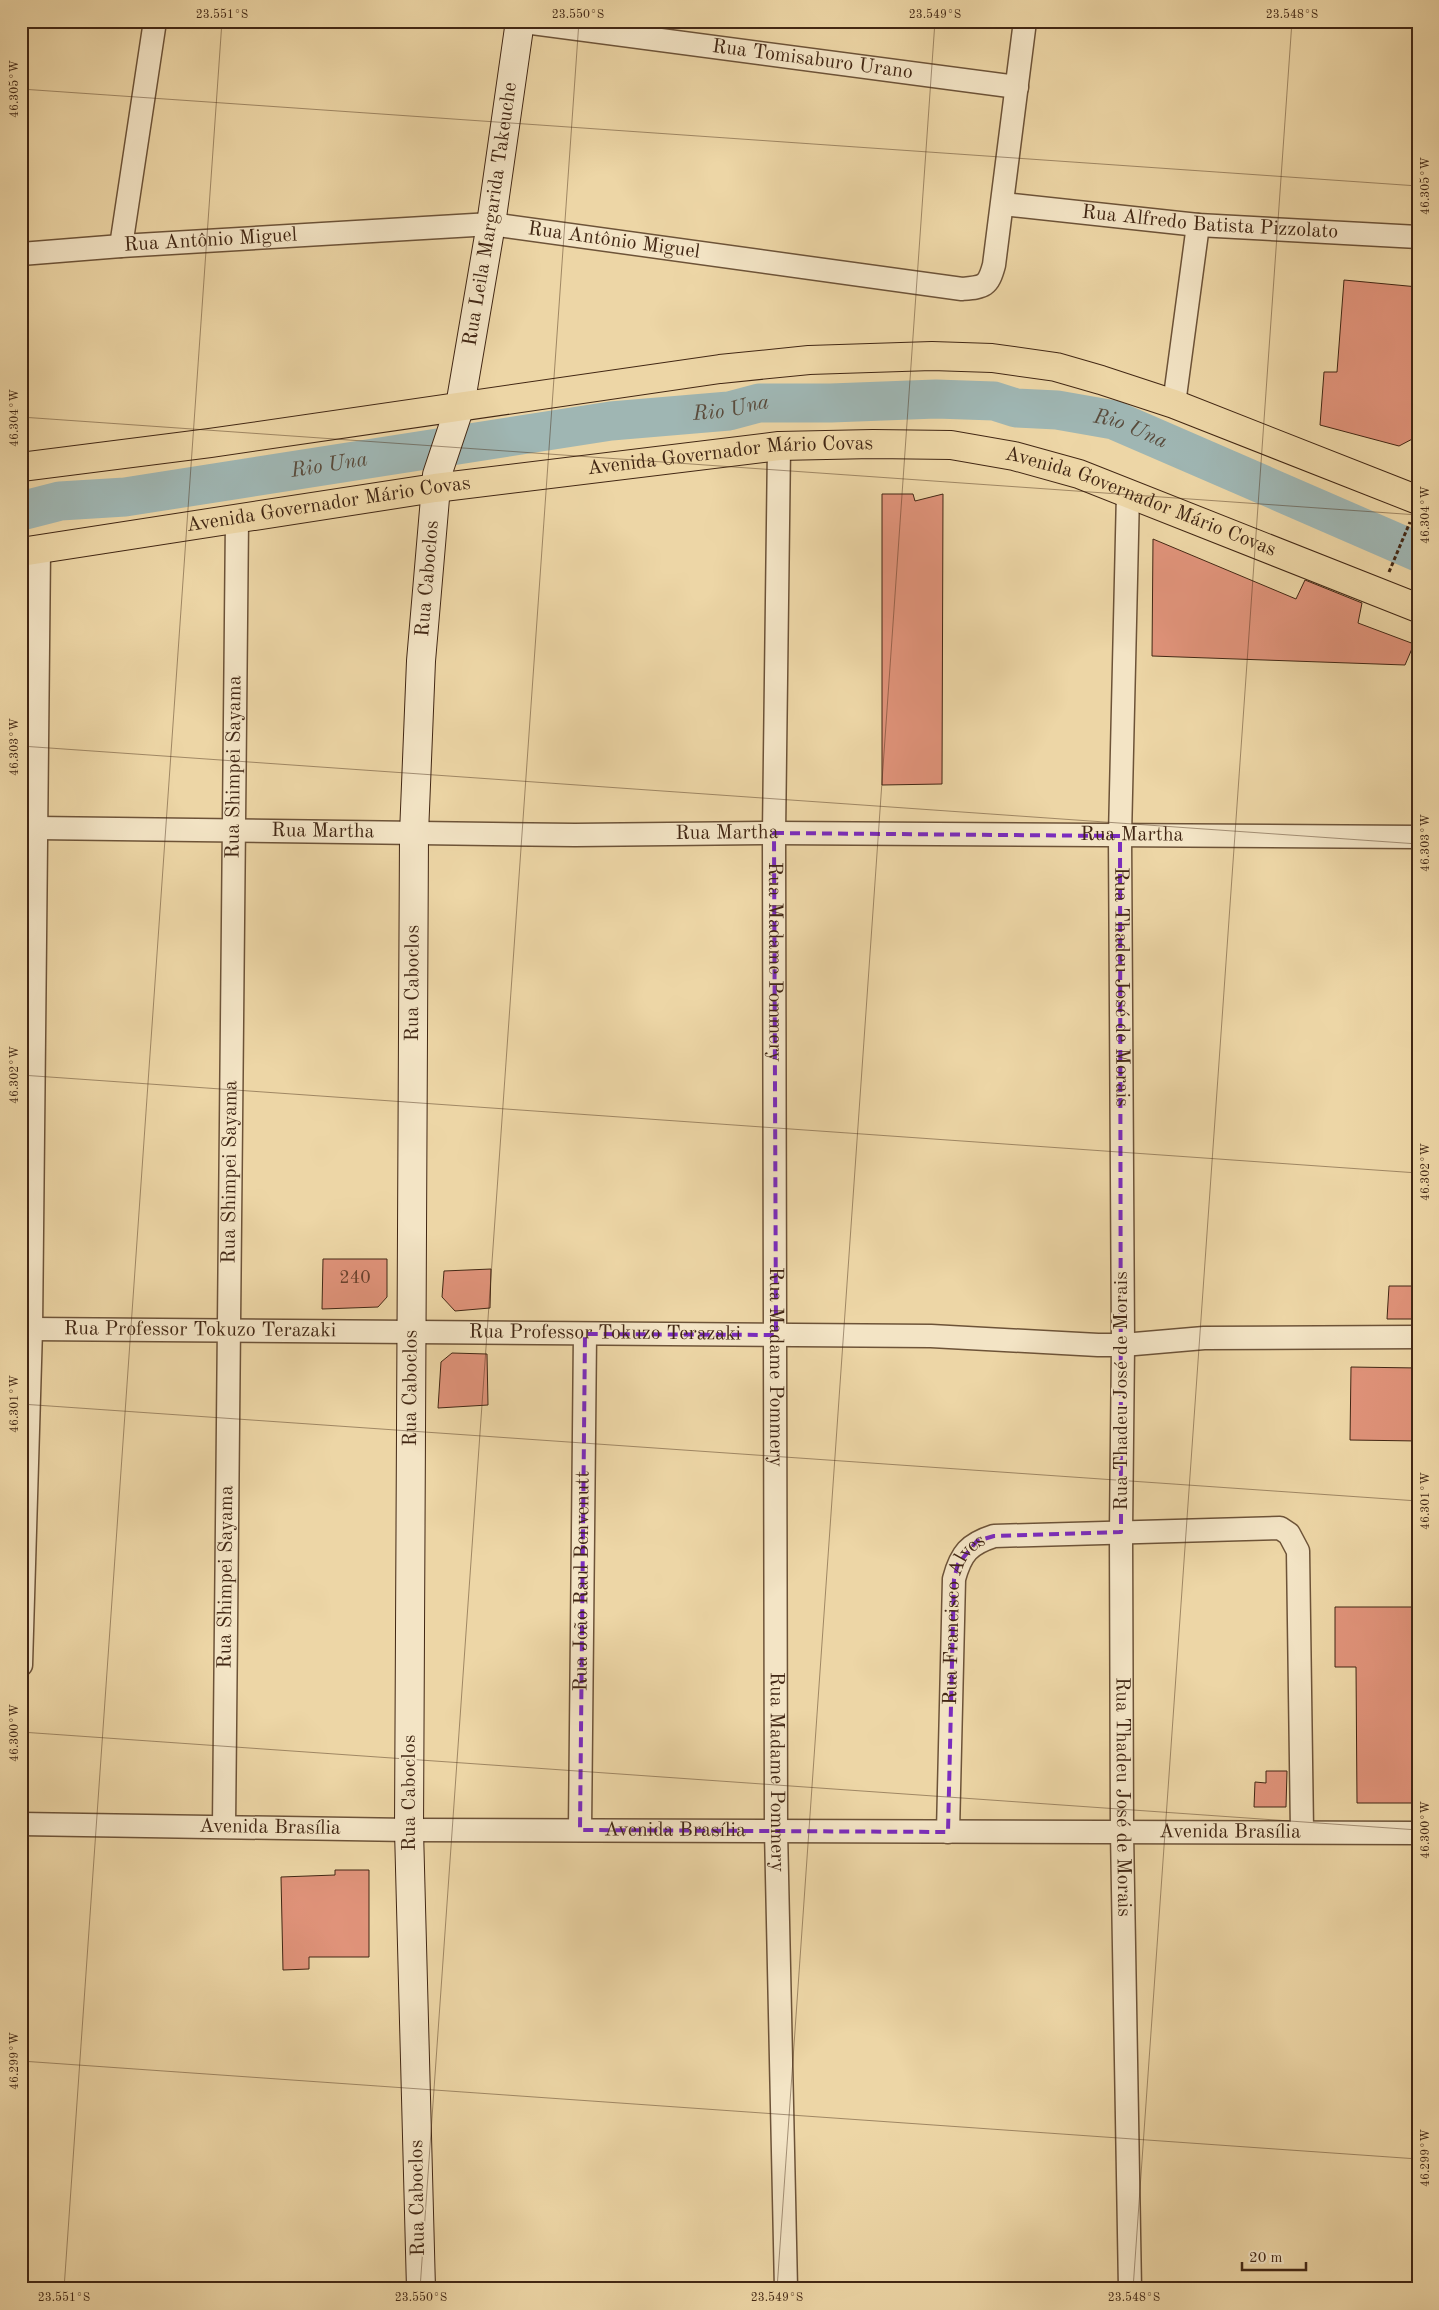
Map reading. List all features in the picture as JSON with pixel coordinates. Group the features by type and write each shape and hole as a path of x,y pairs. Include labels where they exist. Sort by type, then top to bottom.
{"highway":[{"path":"21,467 210,443 720,369 809,360 932,356 992,358 1056,367 1174,404 1415,509"},
{"name":"Avenida Governador Mário Covas","path":"30,551 237,519 436,482 779,446 951,445 1014,456 1079,474 1418,608"}],"street":[{"path":"121,246 155,21"},
{"name":"Rua Tomisaburo Urano","path":"519,21 1017,87"},
{"name":"Rua Leila Margarida Takeuche","path":"452,433 460,406 491,224 519,21"},
{"path":"1002,204 1025,21"},
{"name":"Rua Antônio Miguel","path":"21,254 121,246 491,224 962,289 985,285 990,278 1002,204"},
{"name":"Rua Alfredo Batista Pizzolato","path":"1002,204 1198,225 1418,237"},
{"path":"1174,404 1198,225"},
{"name":"Rua Caboclos","path":"421,2289 409,1830 414,834 421,661 436,482 452,433"},
{"name":"Rua Madame Pommery","path":"779,446 774,833 776,1830 786,2289"},
{"name":"Rua Thadeu José de Morais","path":"1128,494 1120,836 1123,1345 1121,1532 1122,1832 1130,2289"},
{"name":"Rua Shimpei Sayama","path":"224,1826 237,519"},
{"path":"21,1665 31,1329 38,828 30,551"},
{"name":"Rua Martha","path":"38,828 233,829 575,836 774,833 1418,837"},
{"name":"Rua Professor Tokuzo Terazaki","path":"31,1329 931,1336 1123,1345 1204,1338 1418,1338"},
{"name":"Rua João Raul Benvenutt","path":"580,1830 585,1334"},
{"name":"Rua Francisco Alves","path":"948,1832 954,1579 958,1564 965,1552 977,1541 994,1536 1280,1528 1289,1534 1294,1541 1298,1559 1302,1831"},
{"name":"Avenida Brasília","path":"21,1824 409,1830 1302,1831 1418,1833"}],"path":[{"path":"1394,558 1415,509"}],"highlighted area":[{"path":"774,833 1120,836 1121,1532 994,1536 977,1541 958,1564 954,1579 948,1832 580,1830 585,1334 776,1335"}],"building":[{"path":"1344,280 1418,287 1418,357 1413,410 1418,411 1418,436 1399,446 1320,425 1324,372 1337,372"},
{"path":"882,494 913,494 915,501 943,494 942,784 882,785"},
{"path":"1153,539 1296,599 1305,580 1362,603 1358,623 1414,644 1405,665 1152,656"},
{"path":"323,1259 387,1259 387,1297 378,1307 322,1309"},
{"path":"491,1269 490,1308 455,1311 442,1297 444,1271"},
{"path":"1389,1286 1418,1286 1418,1319 1387,1319"},
{"path":"452,1353 487,1354 488,1405 438,1408 441,1362"},
{"path":"1351,1367 1418,1368 1418,1441 1350,1440"},
{"path":"1335,1607 1418,1607 1417,1803 1357,1803 1356,1667 1335,1667"},
{"path":"1266,1771 1287,1771 1286,1807 1254,1807 1255,1782 1266,1783"},
{"path":"335,1870 369,1870 369,1957 309,1957 309,1969 283,1970 281,1877 335,1875"}],"waterway":[{"name":"Rio Una","path":"21,511 60,501 125,497 611,421 729,411 759,403 831,403 936,399 994,401 1016,408 1057,410 1114,420 1418,552"}]}
